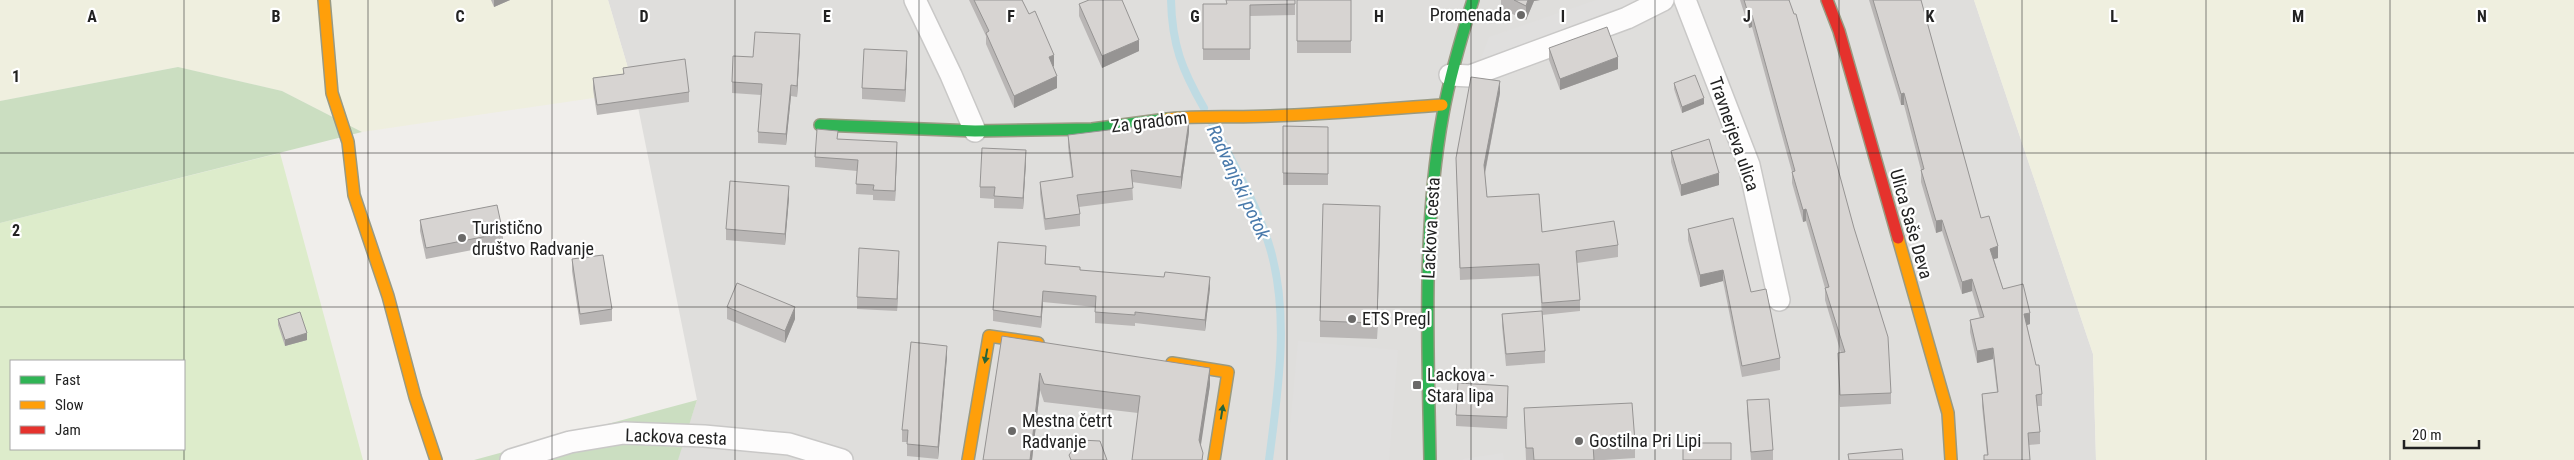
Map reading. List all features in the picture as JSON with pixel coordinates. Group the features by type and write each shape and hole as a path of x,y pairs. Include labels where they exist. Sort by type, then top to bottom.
{"street":[{"path":"324,0 332,92 348,142 354,195 388,296 415,396 436,460"},
{"path":"915,0 975,131"},
{"name":"Lackova cesta","path":"1430,460 1427,276 1430,207 1442,105 1473,0"},
{"path":"1450,75 1470,76 1628,18 1663,0"},
{"name":"Travnerjeva ulica","path":"1685,0 1749,165 1779,300"},
{"name":"Ulica Saše Deva","path":"1827,0 1839,31 1948,413 1951,460"},
{"name":"Za gradom","path":"820,125 975,131 1092,129 1199,115 1227,118 1308,115 1442,105"},
{"path":"968,460 989,336 1046,344"},
{"path":"1161,362 1228,372 1214,460"},
{"name":"Lackova cesta","path":"511,460 570,442 624,433 704,436 790,444 842,460"}],"shaded area":[{"path":"608,0 1974,0 2093,354 2096,460 677,460 697,400 635,92"},
{"path":"1596,0 1651,0 1625,13 1480,61 1489,37"},
{"path":"1298,341 1398,350 1389,460 1287,460"},
{"path":"1503,453 1504,460 1463,460 1463,459"}],"green space":[{"path":"0,0 608,0 635,92 362,132 282,91 178,67 0,101"},
{"path":"1974,0 2574,0 2574,460 2096,460 2093,354"},
{"path":"178,67 282,91 362,132 0,223 0,101"},
{"path":"280,153 363,460 0,460 0,223"},
{"path":"697,400 678,460 474,460"}],"building":[{"path":"974,0 1022,0 1029,14 1035,11 1054,55 1049,57 1057,76 1014,96 986,33 989,31"},
{"path":"1089,0 1122,0 1139,40 1102,56 1079,4"},
{"path":"1226,0 1295,0 1295,4 1250,5 1250,49 1203,49 1203,4 1227,4"},
{"path":"1297,0 1351,0 1351,41 1297,41"},
{"path":"1514,0 1528,0 1526,6"},
{"path":"1744,0 1789,0 1794,14 1796,14 1854,228 1888,337 1891,393 1840,395 1838,353 1845,352 1825,288 1829,287 1806,209 1803,210 1792,172 1795,171 1752,15 1749,16"},
{"path":"1873,0 1921,0 1981,218 1989,216 1998,246 1990,249 2003,289 2023,284 2030,313 2024,314 2036,365 2039,365 2042,394 2036,395 2040,432 2028,433 2030,460 1984,460 1984,455 1988,455 1982,394 1998,392 1993,348 1977,351 1970,320 1984,317 1972,279 1962,282 1942,220 1936,221 1921,170 1924,169 1904,93 1901,94"},
{"path":"1607,27 1618,57 1560,79 1549,48"},
{"path":"755,32 800,34 797,86 791,85 786,134 758,132 762,84 732,82 733,56 753,57"},
{"path":"864,49 907,51 905,90 862,88"},
{"path":"685,59 689,92 597,105 593,78 624,74 623,68"},
{"path":"1695,75 1704,98 1682,107 1674,83"},
{"path":"1471,77 1500,81 1484,165 1487,197 1539,194 1542,232 1614,221 1618,245 1576,251 1580,300 1542,303 1539,264 1460,268 1456,158"},
{"path":"1189,120 1181,177 1131,170 1133,188 1077,195 1080,214 1045,219 1040,182 1073,177 1068,135"},
{"path":"1283,126 1328,127 1328,174 1283,173"},
{"path":"817,129 838,131 837,139 897,142 895,191 873,190 874,185 856,184 858,160 815,157"},
{"path":"1709,139 1719,173 1681,185 1671,151"},
{"path":"982,148 1026,150 1023,198 994,196 995,187 980,187"},
{"path":"730,181 789,186 785,234 726,229"},
{"path":"1323,204 1380,206 1377,323 1320,321"},
{"path":"497,205 503,233 426,248 420,220"},
{"path":"1733,218 1751,292 1766,289 1780,358 1742,366 1723,270 1700,275 1688,229"},
{"path":"998,242 1046,246 1045,264 1080,267 1080,270 1164,277 1165,272 1210,277 1205,320 1135,312 1135,315 1095,312 1096,296 1043,291 1041,317 993,310"},
{"path":"859,248 899,251 897,299 857,297"},
{"path":"603,255 612,309 580,314 572,259"},
{"path":"737,283 795,307 785,331 727,307"},
{"path":"1542,311 1545,351 1506,354 1502,314"},
{"path":"300,312 307,333 285,340 278,319"},
{"path":"1002,336 1210,368 1199,440 1203,453 1202,460 1132,460 1140,396 1044,384 1040,373 1030,460 983,460"},
{"path":"911,342 947,346 938,447 907,444 908,430 902,430"},
{"path":"1458,383 1508,386 1507,417 1456,415"},
{"path":"1769,399 1773,450 1751,452 1747,400"},
{"name":"Gostilna Pri Lipi","path":"1632,403 1635,442 1593,445 1594,460 1534,460 1533,448 1526,448 1524,408"},
{"path":"1080,440 1100,441 1107,460 1071,460 1069,455"},
{"path":"1683,443 1731,443 1731,460 1683,460"},
{"path":"1902,449 1903,460 1849,460 1848,454"}],"waterway":[{"name":"Radvanjski potok","path":"1171,0 1173,31 1176,44 1184,69 1204,108"},
{"name":"Radvanjski potok","path":"1212,123 1244,184 1265,232 1276,274 1280,300 1281,327 1279,381 1269,460"}],"traffic: fast":[{"path":"1430,460 1428,287 1429,243 1436,157 1446,99 1473,0"},
{"path":"820,125 975,131 1092,129 1167,119"}],"traffic: slow":[{"path":"324,0 332,93 348,142 354,195 388,296 415,397 436,460"},
{"path":"1167,119 1257,117 1442,105"},
{"path":"1898,238 1948,413 1951,460"},
{"path":"968,460 989,336 1038,343"},
{"path":"1172,363 1228,372 1214,460"}],"traffic: jam":[{"path":"1827,0 1839,31 1898,238"}],"place":[{"name":"Promenada","path":"1521,15"},
{"name":"Turistično društvo Radvanje","path":"462,238"},
{"name":"ETS Pregl","path":"1352,319"},
{"name":"Lackova - Stara lipa","path":"1417,385"},
{"name":"Mestna četrt Radvanje","path":"1012,431"},
{"name":"Gostilna Pri Lipi","path":"1579,441"}]}
